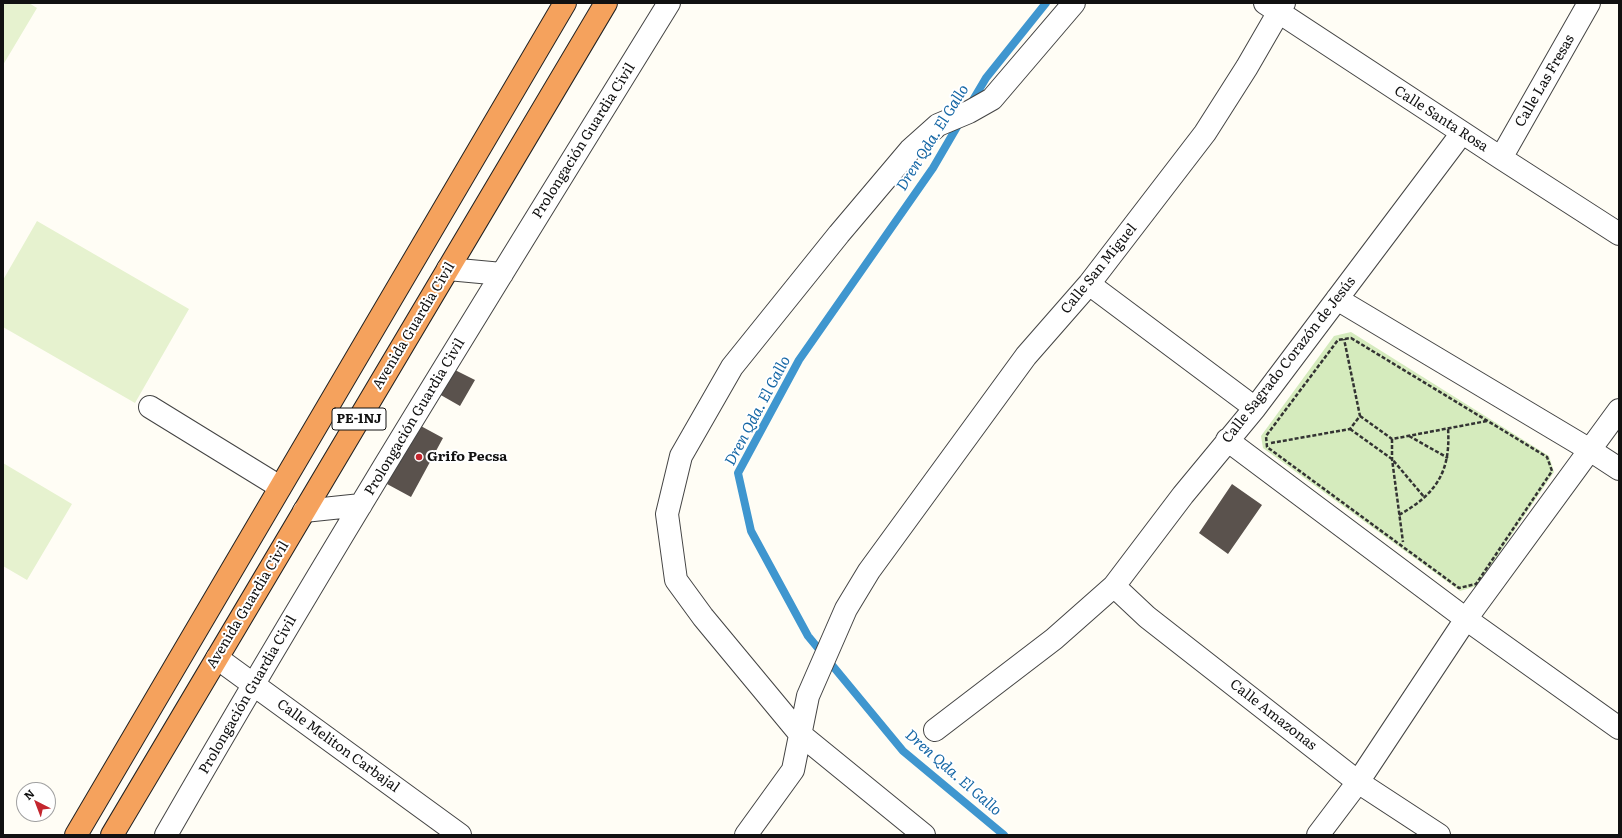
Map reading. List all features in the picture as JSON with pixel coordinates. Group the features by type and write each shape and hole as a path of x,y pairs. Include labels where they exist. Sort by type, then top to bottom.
{"highway":[{"name":"PE-1NJ","path":"76,835 565,3"},
{"name":"Avenida Guardia Civil","path":"112,835 606,3"}],"street":[{"name":"Prolongación Guardia Civil","path":"166,835 253,684 361,505 669,3"},
{"path":"924,835 800,734 703,617 676,580 667,514 681,456 732,367 839,234 910,150 938,125 969,112 992,99 1074,3"},
{"name":"Calle Las Fresas","path":"1501,158 1589,3"},
{"name":"Calle San Miguel","path":"746,835 793,770 808,696 846,609 869,571 1026,356 1089,284 1205,133 1247,67 1276,6"},
{"name":"Calle Santa Rosa","path":"1276,6 1462,133 1619,234"},
{"name":"Calle Sagrado Corazón de Jesús","path":"935,730 1054,639 1114,586 1183,495 1255,408 1462,133"},
{"path":"448,269 502,274"},
{"path":"1089,284 1255,408"},
{"path":"1337,299 1590,450 1619,469"},
{"path":"150,407 280,488"},
{"path":"1318,835 1358,782 1466,619 1619,410"},
{"path":"1227,440 1466,619 1619,728"},
{"path":"304,511 361,505"},
{"name":"Calle Amazonas","path":"1114,586 1147,617 1358,782 1439,835"},
{"name":"Calle Meliton Carbajal","path":"217,658 460,835"}],"path":[{"path":"1351,338 1487,420 1547,457 1552,471 1476,584 1459,588 1267,447 1266,444 1266,436 1270,430 1338,340 1351,338"},
{"path":"1344,339 1360,416 1392,439 1487,420"},
{"path":"1266,444 1350,429 1360,416"},
{"path":"1399,515 1414,507 1425,498 1444,471 1450,445 1448,428"},
{"path":"1350,429 1392,459 1425,498"},
{"path":"1409,436 1448,458"},
{"path":"1392,439 1392,459 1404,547"}],"green space":[{"path":"3,3 29,3 37,8 3,65"},
{"path":"37,221 189,309 135,403 3,327 3,280"},
{"path":"1351,332 1549,456 1554,472 1477,586 1460,591 1263,448 1261,436 1334,336"},
{"path":"3,463 72,504 27,580 3,566"}],"building":[{"path":"453,369 475,380 460,406 439,394"},
{"path":"419,425 443,438 411,497 387,484"},
{"path":"1232,484 1262,505 1228,554 1199,533"}],"waterway":[{"name":"Dren Qda. El Gallo","path":"970,105 986,78 1046,3"},
{"name":"Dren Qda. El Gallo","path":"961,120 933,168 799,360 738,473 751,531 808,636 903,751 1004,835"}],"place":[{"name":"Grifo Pecsa","path":"419,457"}]}
